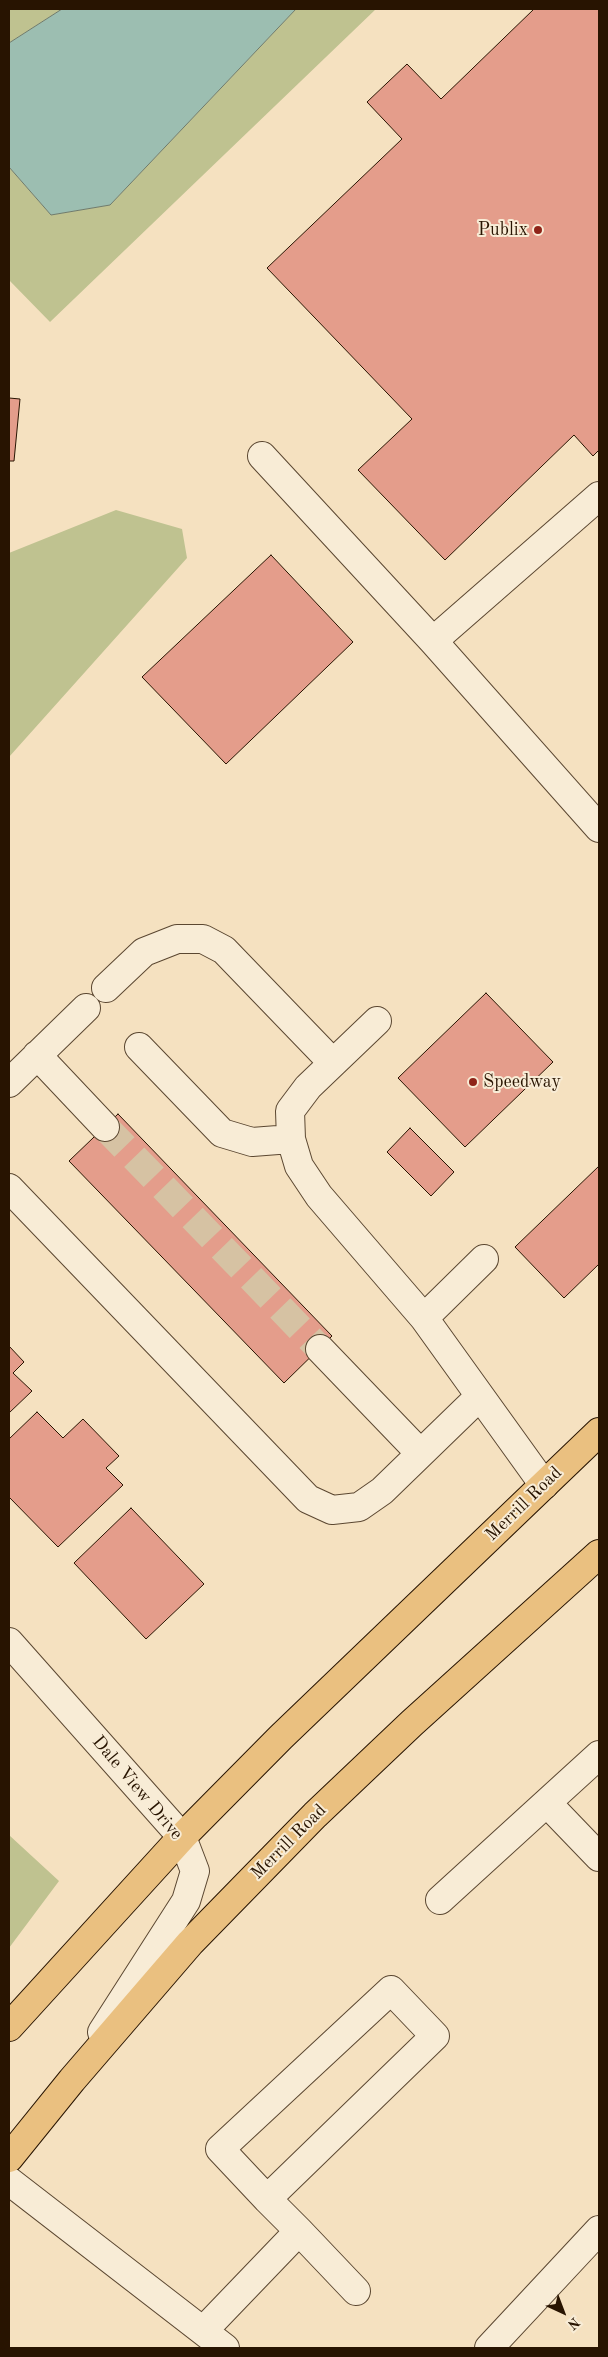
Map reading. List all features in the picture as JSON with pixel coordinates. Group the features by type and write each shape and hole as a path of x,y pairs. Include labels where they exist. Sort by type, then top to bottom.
{"main road":[{"name":"Merrill Road","path":"9,2027 182,1837 281,1737 599,1432"},
{"name":"Merrill Road","path":"9,2158 72,2080 190,1943 315,1815 412,1723 599,1554"}],"street":[{"path":"262,456 433,641 599,828"},
{"path":"433,641 599,496"},
{"path":"106,988 144,952 177,939 203,939 224,950 332,1063"},
{"path":"9,1082 86,1008"},
{"path":"377,1021 308,1087 290,1111 291,1139 299,1166 320,1196 424,1318 544,1485"},
{"path":"139,1047 222,1133 252,1142 291,1139"},
{"path":"37,1055 105,1127"},
{"path":"9,1188 308,1500 332,1510 359,1507 382,1491 480,1396"},
{"path":"424,1318 484,1259"},
{"path":"320,1349 420,1453"},
{"name":"Dale View Drive","path":"9,1642 182,1837 195,1871 186,1900 72,2080"},
{"path":"440,1900 599,1755"},
{"path":"547,1803 599,1858"},
{"path":"267,2199 435,2036 391,1990 220,2149 267,2199 356,2291"},
{"path":"9,2181 225,2348"},
{"path":"489,2348 599,2230"},
{"path":"203,2331 299,2232"}],"green space":[{"path":"9,9 62,9 9,43"},
{"path":"296,9 376,9 50,322 9,280 9,167 51,215 110,205"},
{"path":"116,510 182,529 187,558 9,757 9,553"},
{"path":"9,1835 59,1881 9,1948"}],"shaded area":[{"path":"62,9 296,9 110,205 51,215 9,167 9,43"}],"building":[{"path":"534,9 599,9 599,450 593,456 574,435 445,560 358,470 412,419 267,268 402,139 367,102 407,64 441,99"},
{"path":"9,398 20,399 14,461 9,461"},
{"path":"271,555 353,642 226,764 142,677"},
{"path":"486,993 553,1062 465,1147 398,1078"},
{"path":"118,1114 332,1336 284,1383 69,1161"},
{"path":"410,1128 454,1172 431,1196 387,1152"},
{"path":"599,1166 599,1264 564,1298 515,1247"},
{"path":"9,1346 24,1362 13,1373 32,1391 9,1413"},
{"path":"37,1412 63,1438 83,1419 119,1456 106,1468 123,1485 58,1547 9,1497 9,1439"},
{"path":"131,1508 204,1584 146,1639 74,1563"}],"tunnel":[{"path":"105,1127 320,1349"}],"place":[{"name":"Publix","path":"538,230"},
{"name":"Speedway","path":"473,1082"}]}
